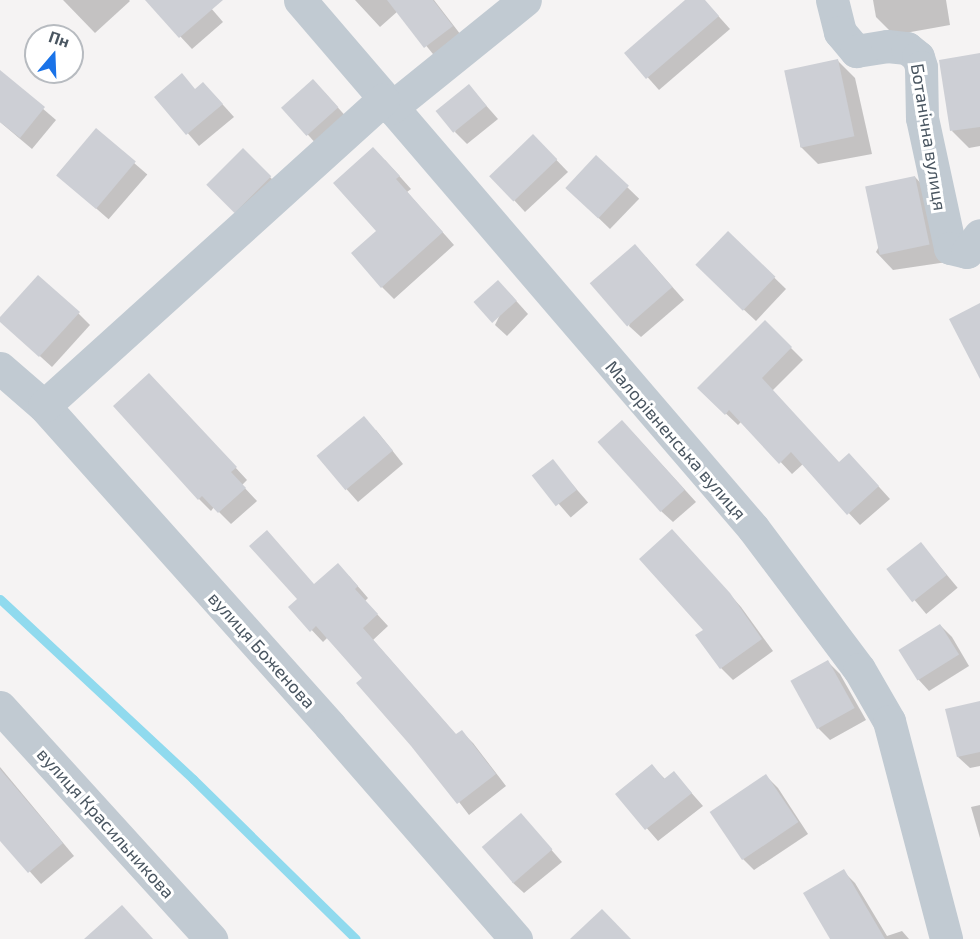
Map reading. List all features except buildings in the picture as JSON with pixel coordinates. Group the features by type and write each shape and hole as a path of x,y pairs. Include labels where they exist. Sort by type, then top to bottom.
{"street":[{"name":"Малорівненська вулиця","path":"300,0 753,528 859,669 889,721 946,939"},
{"path":"44,406 387,104 525,0"},
{"name":"Ботанічна вулиця","path":"832,0 840,32 856,51 887,46 907,48 918,57 921,67 922,118 950,248 976,252"},
{"name":"вулиця Боженова","path":"0,368 44,406 330,726 516,939"},
{"name":"вулиця Красильникова","path":"0,706 211,939"}],"waterway":[{"path":"0,599 193,779 356,939"}]}
